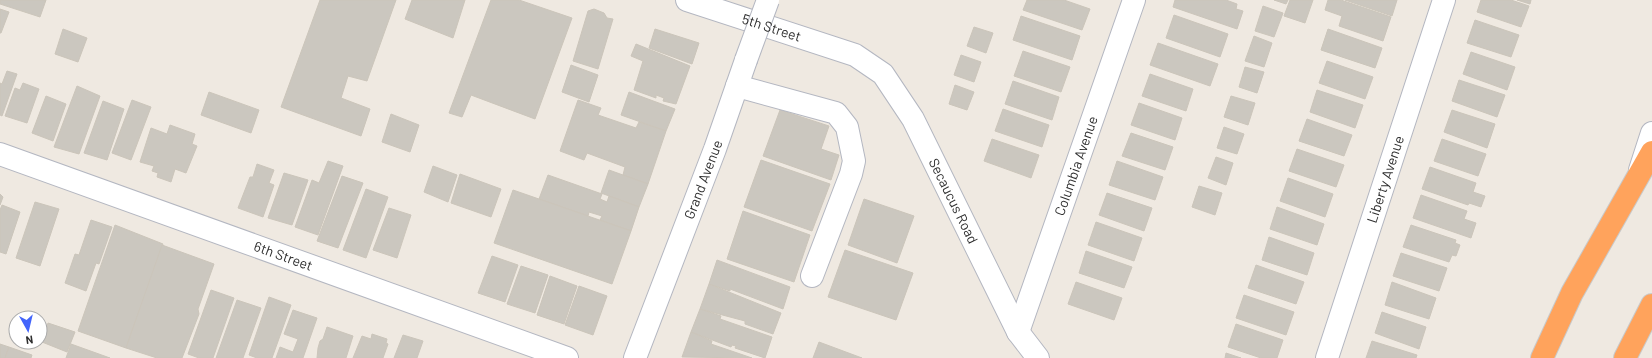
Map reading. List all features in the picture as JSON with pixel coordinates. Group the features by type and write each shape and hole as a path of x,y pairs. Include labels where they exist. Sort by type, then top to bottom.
{"highway":[{"path":"1542,358 1572,293 1652,152"},
{"path":"1625,358 1652,305"}],"street":[{"name":"5th Street","path":"687,0 855,55"},
{"name":"Grand Avenue","path":"635,358 715,150 768,0"},
{"name":"Columbia Avenue","path":"1018,332 1134,0"},
{"name":"Liberty Avenue","path":"1327,358 1444,0"},
{"name":"Secaucus Road","path":"855,55 883,74 913,119 1018,332 1038,358"},
{"path":"737,86 836,113 847,127 854,161 851,174 812,276"},
{"path":"1640,172 1652,133"},
{"name":"6th Street","path":"0,154 567,358"}],"building":[{"path":"0,0 46,0 40,17 0,4"},
{"path":"320,0 396,0 367,81 348,76 341,98 370,109 361,136 281,107"},
{"path":"412,0 465,0 453,38 405,19"},
{"path":"491,0 519,0 572,18 535,119 471,95 462,117 449,113"},
{"path":"1027,0 1064,0 1090,9 1082,30 1023,10"},
{"path":"1175,0 1226,0 1237,4 1236,9 1243,11 1237,29 1173,7"},
{"path":"1274,0 1288,0 1286,4"},
{"path":"1290,0 1313,0 1305,23 1284,16"},
{"path":"1328,0 1341,0 1391,17 1383,41 1339,26 1342,16 1325,10"},
{"path":"1345,0 1397,0 1392,16"},
{"path":"1481,0 1511,0 1529,6 1521,27 1477,12"},
{"path":"1517,0 1531,0 1530,4"},
{"path":"1263,6 1283,13 1274,37 1255,31"},
{"path":"0,9 9,12 1,33 0,33"},
{"path":"594,9 604,13 607,18 613,19 598,69 573,61 588,11"},
{"path":"1174,15 1228,34 1220,57 1166,38"},
{"path":"1021,16 1080,36 1072,60 1013,40"},
{"path":"1475,20 1519,35 1511,57 1467,43"},
{"path":"974,27 993,33 986,53 967,46"},
{"path":"63,29 87,38 78,62 55,54"},
{"path":"655,29 699,43 692,64 649,48"},
{"path":"1328,29 1382,48 1375,68 1321,50"},
{"path":"1254,36 1272,43 1264,67 1245,61"},
{"path":"1158,43 1218,64 1210,86 1150,65"},
{"path":"636,44 690,66 676,104 663,101 664,98 656,95 656,98 634,90 643,61 631,56"},
{"path":"1023,51 1070,67 1061,92 1014,76"},
{"path":"1471,52 1515,67 1507,90 1463,74"},
{"path":"961,55 981,62 974,82 954,75"},
{"path":"1327,61 1373,77 1365,99 1319,83"},
{"path":"571,65 598,75 589,102 562,92"},
{"path":"1245,67 1264,72 1257,93 1239,87"},
{"path":"7,71 17,74 2,116 0,115 0,83 2,84"},
{"path":"1150,74 1193,89 1186,111 1142,96"},
{"path":"1459,80 1505,95 1497,117 1452,101"},
{"path":"1013,81 1059,97 1052,120 1005,104"},
{"path":"23,83 39,89 27,123 5,116 15,88 20,90"},
{"path":"955,85 974,92 967,110 949,104"},
{"path":"77,86 100,96 79,154 54,147"},
{"path":"1317,90 1363,105 1355,128 1310,112"},
{"path":"209,92 259,110 251,133 201,115"},
{"path":"629,92 675,109 666,131 621,115"},
{"path":"46,96 66,104 53,141 32,133"},
{"path":"1231,96 1255,103 1248,125 1224,117"},
{"path":"132,100 151,107 131,160 112,153"},
{"path":"578,100 601,108 598,115 636,128 639,122 666,131 648,184 623,175 625,167 587,153 584,160 560,151"},
{"path":"103,101 124,109 107,160 84,153"},
{"path":"1139,103 1182,118 1175,140 1131,125"},
{"path":"1003,109 1049,125 1042,147 995,131"},
{"path":"780,110 829,126 821,149 839,155 831,180 763,156"},
{"path":"1452,110 1495,124 1487,148 1444,132"},
{"path":"391,114 419,125 410,152 382,142"},
{"path":"1307,119 1352,135 1344,156 1299,141"},
{"path":"170,125 195,134 192,144 197,146 186,173 175,169 171,182 157,177 158,173 152,171 154,166 140,162 151,128 167,134"},
{"path":"1224,127 1244,134 1237,154 1217,148"},
{"path":"1131,133 1173,147 1165,170 1122,156"},
{"path":"992,139 1039,155 1031,178 984,161"},
{"path":"1442,139 1486,154 1478,176 1434,161"},
{"path":"1297,149 1344,165 1336,187 1289,171"},
{"path":"1216,157 1233,163 1226,185 1208,178"},
{"path":"761,160 830,184 812,231 744,207"},
{"path":"328,161 343,166 318,235 295,227 312,180 319,183"},
{"path":"1117,161 1163,177 1155,200 1109,185"},
{"path":"257,164 274,170 269,183 274,185 263,217 238,208 250,177 253,177"},
{"path":"433,166 457,175 448,202 424,192"},
{"path":"1430,167 1476,183 1473,192 1485,196 1481,207 1469,203 1468,205 1422,189"},
{"path":"609,170 648,184 639,207 601,193"},
{"path":"284,173 308,180 292,225 268,218"},
{"path":"460,174 501,189 491,217 451,203"},
{"path":"548,175 602,194 600,199 607,202 609,196 639,207 631,231 600,220 602,216 589,212 588,216 539,199"},
{"path":"342,176 363,183 338,248 317,241"},
{"path":"1288,178 1333,194 1325,217 1280,201"},
{"path":"1199,186 1222,193 1215,215 1192,207"},
{"path":"366,189 388,197 366,258 343,250"},
{"path":"513,190 631,231 612,284 494,243"},
{"path":"1107,193 1152,208 1144,231 1099,215"},
{"path":"0,194 3,197 0,205"},
{"path":"1421,195 1467,211 1464,219 1476,223 1471,238 1413,218"},
{"path":"864,199 914,216 897,263 848,245"},
{"path":"35,202 59,209 40,266 16,258"},
{"path":"2,205 20,212 6,254 0,252 0,210"},
{"path":"1277,207 1324,224 1317,245 1270,229"},
{"path":"389,208 411,215 397,258 373,250"},
{"path":"743,211 810,235 794,282 727,259"},
{"path":"91,220 112,227 99,264 96,263 86,291 65,283 75,254 79,255"},
{"path":"1096,222 1142,238 1134,261 1088,245"},
{"path":"115,225 163,244 126,348 78,331"},
{"path":"1411,225 1456,240 1455,243 1460,245 1456,256 1452,255 1449,262 1403,247"},
{"path":"1269,237 1314,253 1307,275 1262,260"},
{"path":"162,245 214,264 198,309 199,314 182,358 157,358 126,348"},
{"path":"845,250 913,273 896,320 828,297"},
{"path":"1086,251 1132,267 1124,288 1079,273"},
{"path":"1401,253 1447,268 1439,291 1393,276"},
{"path":"492,256 518,265 505,302 478,293"},
{"path":"717,260 790,287 783,309 730,289 730,291 709,284"},
{"path":"1256,265 1304,282 1296,304 1248,288"},
{"path":"521,266 548,275 535,313 507,304"},
{"path":"550,276 577,286 564,324 537,315"},
{"path":"1076,282 1122,298 1114,320 1068,304"},
{"path":"1392,282 1436,298 1429,319 1385,305"},
{"path":"709,284 781,313 773,334 745,324 745,321 700,309"},
{"path":"579,286 607,296 593,335 565,325"},
{"path":"211,290 234,298 213,358 199,358 188,354"},
{"path":"1244,295 1294,312 1286,335 1236,318"},
{"path":"269,297 291,305 272,358 257,358 249,355"},
{"path":"237,300 261,308 243,358 216,358"},
{"path":"700,309 721,316 720,319 772,337 765,358 735,348 736,346 732,345 731,347 691,332"},
{"path":"293,310 317,318 303,358 276,358 280,347 293,352 298,339 284,334"},
{"path":"1382,312 1426,327 1419,349 1375,333"},
{"path":"48,323 75,332 67,352 48,344"},
{"path":"1236,324 1283,340 1277,358 1261,358 1228,347"},
{"path":"327,327 353,336 346,358 317,358 320,341 323,339"},
{"path":"691,332 712,341 711,344 752,358 682,357"},
{"path":"372,334 387,339 386,343 388,344 383,358 353,358 362,336 371,339"},
{"path":"403,335 423,341 417,358 394,358"},
{"path":"1372,341 1417,355 1416,358 1366,358"},
{"path":"819,342 862,358 813,358"},
{"path":"0,344 8,347 8,350 5,358 0,358"},
{"path":"71,344 110,358 66,358"},
{"path":"8,350 18,350 32,355 31,358 5,358"},
{"path":"1226,353 1241,358 1225,358"}]}
